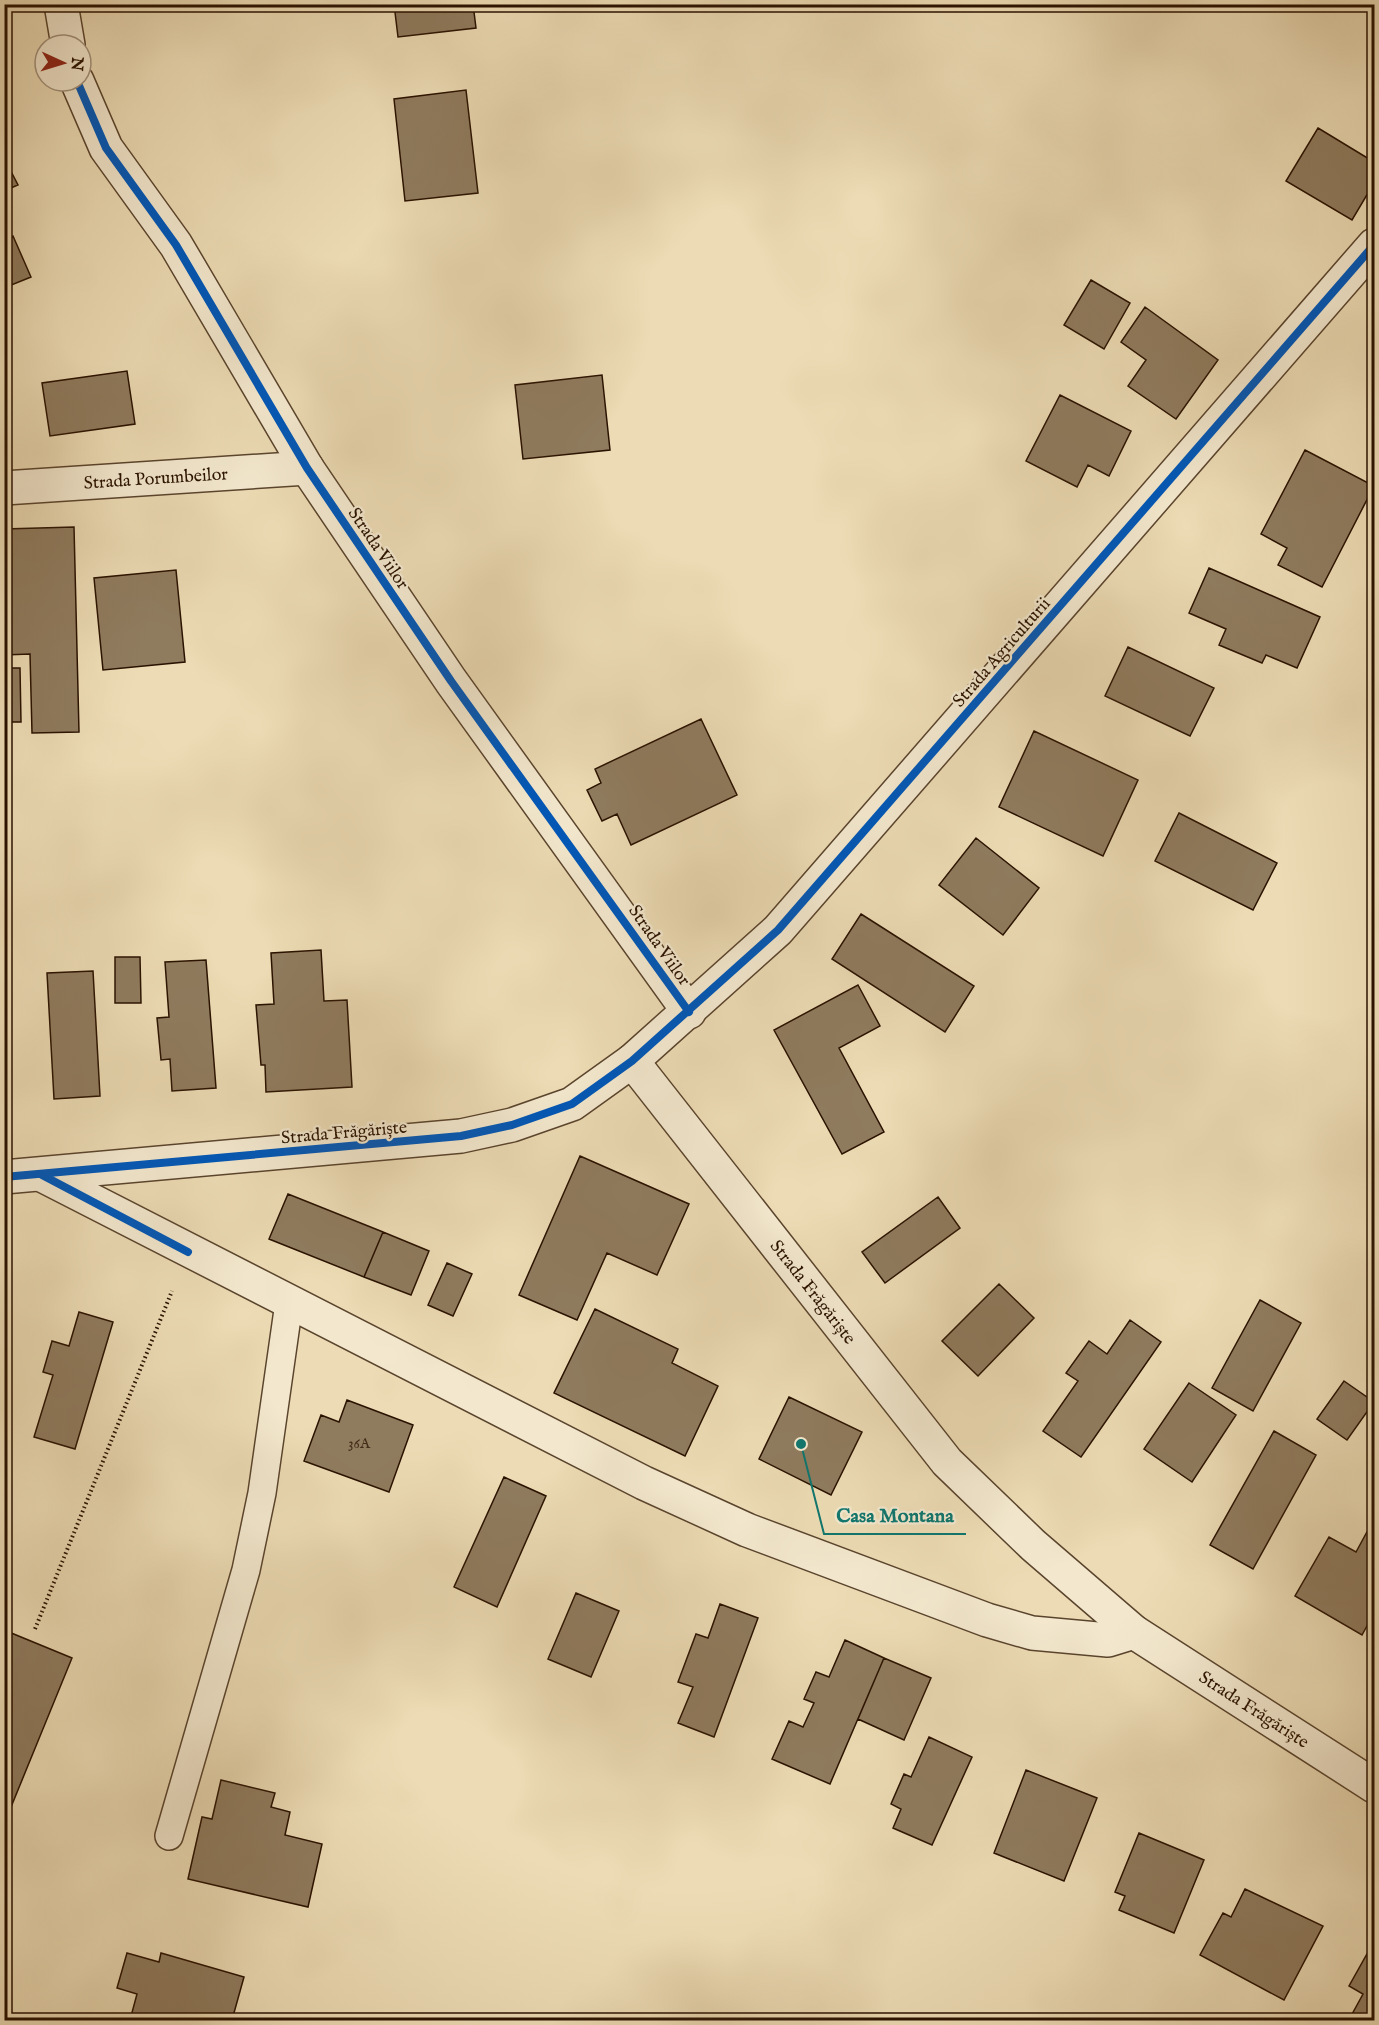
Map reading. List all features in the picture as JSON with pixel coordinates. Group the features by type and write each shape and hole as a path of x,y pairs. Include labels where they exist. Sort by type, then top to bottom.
{"street":[{"path":"61,4 66,33"},
{"name":"Strada Viilor","path":"82,93 106,147 176,245 307,468 451,681 689,1012"},
{"name":"Strada Agriculturii","path":"632,1061 778,930 1374,245"},
{"name":"Strada Porumbeilor","path":"4,488 307,468"},
{"name":"Strada Frăgăriște","path":"4,1177 461,1136 512,1125 572,1104 632,1061 947,1461 1033,1545 1134,1632 1374,1786"},
{"path":"42,1175 188,1252 644,1483 747,1530 987,1620 1032,1633 1108,1640 1134,1632"}],"lane":[{"path":"169,1836 246,1570 262,1493 289,1303"}],"path":[{"path":"35,1629 188,1252"}],"building":[{"path":"394,4 473,4 476,28 398,37"},
{"path":"466,90 478,193 405,201 394,99"},
{"path":"1318,128 1374,162 1374,183 1352,220 1286,181"},
{"path":"4,158 18,185 4,191"},
{"path":"13,236 31,277 4,288 4,240"},
{"path":"1091,280 1130,303 1104,349 1064,325"},
{"path":"1145,307 1218,360 1176,419 1128,386 1146,360 1121,342"},
{"path":"127,371 135,424 50,436 42,383"},
{"path":"602,375 610,450 523,459 515,385"},
{"path":"1060,395 1131,431 1109,476 1088,465 1077,487 1026,461"},
{"path":"1305,450 1374,486 1322,587 1278,565 1287,548 1261,534"},
{"path":"74,527 79,732 32,733 30,654 4,655 4,529"},
{"path":"1209,568 1320,617 1297,668 1266,655 1262,663 1219,645 1226,629 1189,613"},
{"path":"176,570 185,662 103,670 94,578"},
{"path":"1128,647 1214,688 1190,736 1105,696"},
{"path":"4,668 20,668 21,722 4,722"},
{"path":"701,719 737,795 631,845 617,814 602,821 587,790 601,783 595,769"},
{"path":"1034,731 1138,780 1103,856 999,807"},
{"path":"1179,813 1277,863 1253,910 1155,861"},
{"path":"976,838 1039,888 1003,935 939,885"},
{"path":"861,914 974,986 945,1032 832,959"},
{"path":"321,950 324,1001 347,1000 352,1087 266,1092 265,1065 261,1065 256,1005 274,1004 271,953"},
{"path":"115,957 140,957 141,1003 115,1003"},
{"path":"206,960 216,1088 172,1091 170,1059 161,1060 157,1018 169,1017 165,962"},
{"path":"93,971 100,1096 54,1099 47,973"},
{"path":"858,985 880,1026 839,1048 884,1132 842,1154 774,1030"},
{"path":"580,1156 689,1204 657,1275 607,1253 577,1320 519,1295"},
{"path":"288,1194 383,1232 364,1277 269,1239"},
{"path":"938,1197 960,1228 885,1283 862,1252"},
{"path":"383,1232 429,1251 411,1295 364,1277"},
{"path":"447,1263 472,1274 453,1316 428,1305"},
{"path":"999,1284 1034,1318 978,1376 942,1341"},
{"path":"1260,1300 1301,1323 1253,1411 1212,1388"},
{"path":"595,1309 678,1349 672,1363 718,1386 685,1456 554,1393"},
{"path":"79,1312 113,1322 75,1449 34,1437 53,1375 43,1372 52,1341 69,1346"},
{"path":"1130,1320 1161,1342 1081,1457 1043,1431 1078,1381 1066,1373 1089,1341 1107,1354"},
{"path":"1344,1381 1374,1402 1347,1440 1317,1419"},
{"path":"1189,1383 1236,1415 1192,1482 1144,1449"},
{"path":"789,1397 862,1432 831,1495 759,1459"},
{"path":"347,1400 413,1425 389,1492 304,1461 321,1415 339,1422"},
{"path":"1274,1431 1316,1455 1253,1569 1210,1545"},
{"path":"504,1477 546,1496 497,1607 454,1587"},
{"path":"1374,1519 1374,1613 1362,1635 1295,1596 1329,1537 1356,1552"},
{"path":"576,1593 619,1611 591,1677 548,1659"},
{"path":"720,1604 758,1618 714,1737 678,1723 693,1687 678,1682 696,1634 708,1638"},
{"path":"4,1630 72,1658 11,1807 4,1814"},
{"path":"845,1640 884,1658 830,1784 772,1759 789,1721 803,1727 814,1703 804,1699 816,1672 829,1677"},
{"path":"884,1658 931,1678 904,1740 858,1719"},
{"path":"929,1737 972,1757 932,1845 893,1828 901,1809 891,1804 904,1774 911,1777"},
{"path":"1026,1770 1097,1798 1064,1881 994,1853"},
{"path":"221,1780 275,1793 271,1807 290,1812 285,1835 322,1844 308,1907 188,1879 202,1817 212,1819"},
{"path":"1139,1833 1204,1860 1174,1933 1119,1910 1125,1896 1115,1892"},
{"path":"1245,1889 1323,1926 1284,2000 1200,1955 1223,1913 1231,1917"},
{"path":"1372,1945 1374,2020 1357,2020 1351,2016 1363,1994 1349,1986"},
{"path":"127,1953 159,1962 161,1953 244,1977 232,2020 130,2020 137,1994 117,1988"}],"cycle path":[{"path":"82,93 106,148 176,245 307,468 451,681 689,1012"},
{"path":"4,1177 461,1136 512,1125 572,1104 632,1061 778,930 1374,245"},
{"path":"42,1175 188,1252"}],"place":[{"name":"Casa Montana","path":"801,1444"}]}
